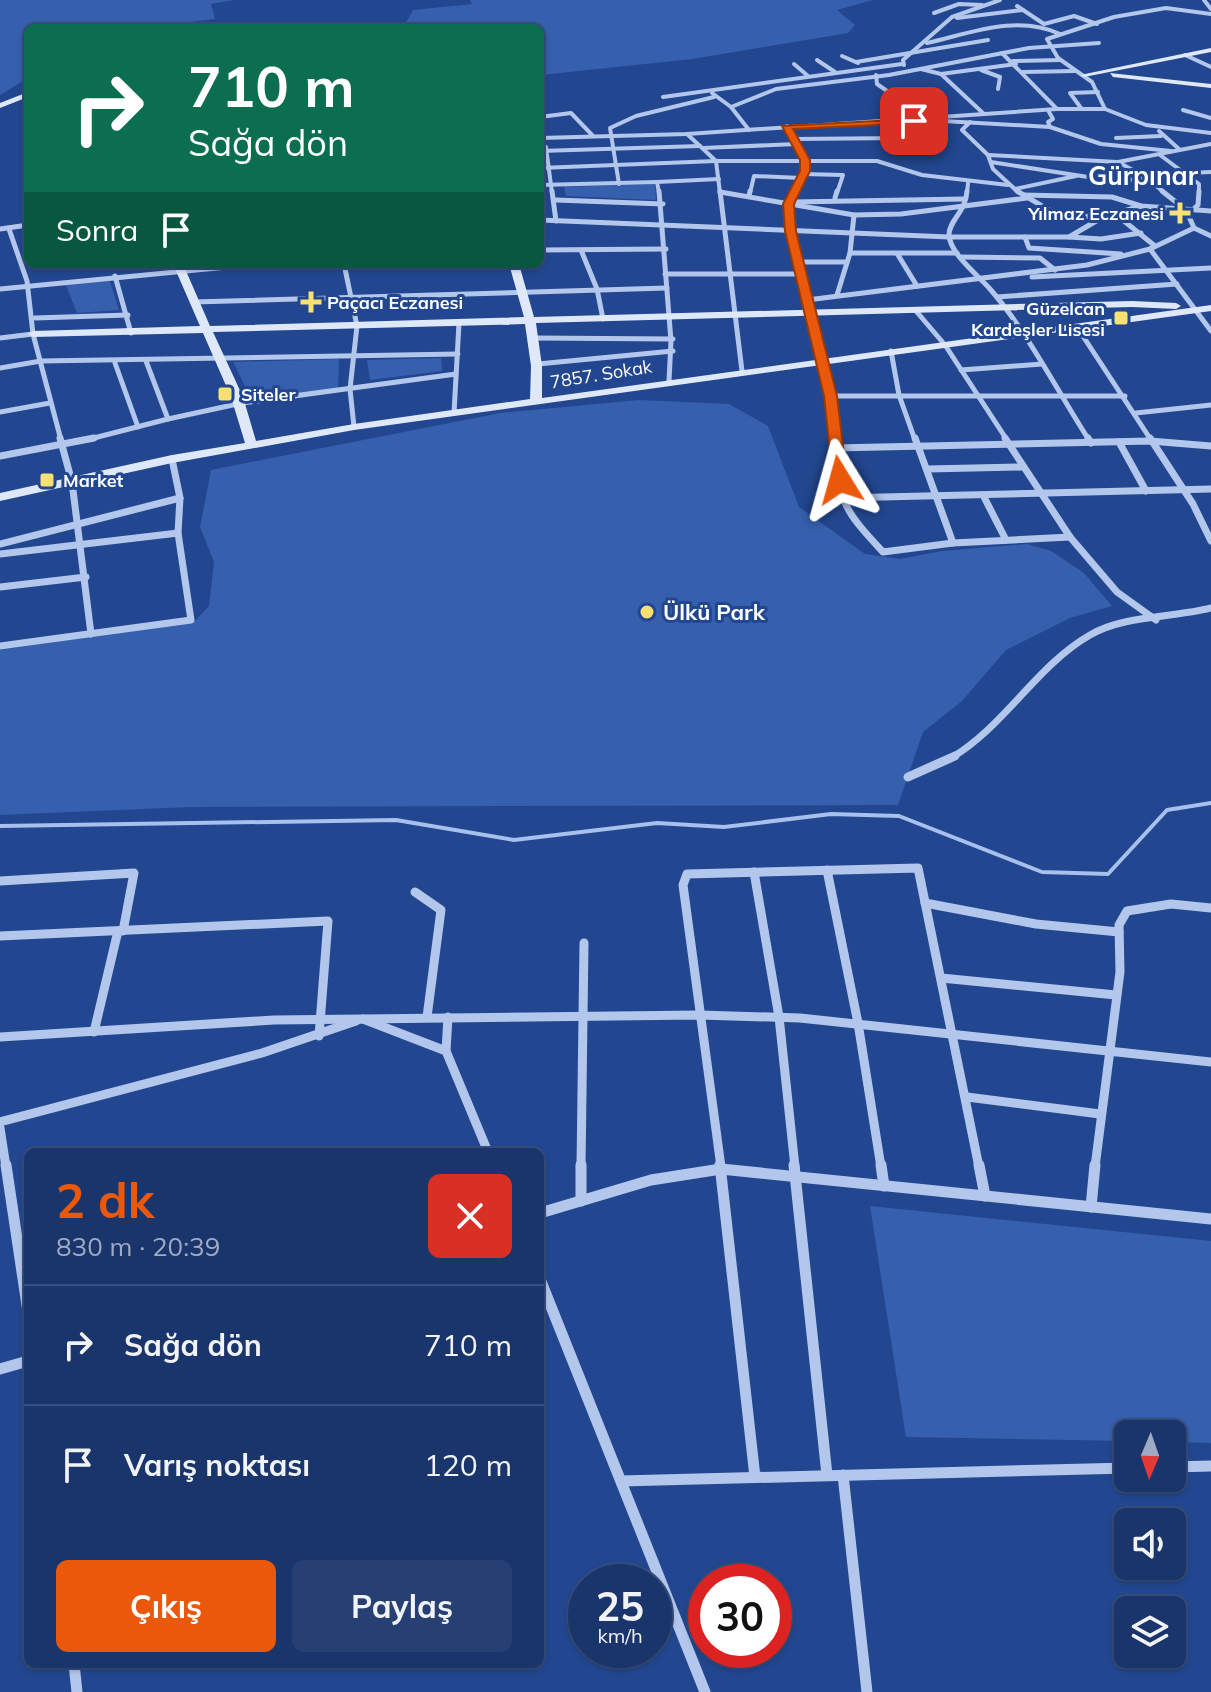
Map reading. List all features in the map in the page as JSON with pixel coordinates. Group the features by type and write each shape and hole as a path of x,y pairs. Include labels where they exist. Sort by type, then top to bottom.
{"street":[{"path":"902,64 952,17 1000,0"},
{"path":"1204,0 1210,9"},
{"path":"934,13 964,3 991,4"},
{"path":"1017,6 1060,34"},
{"path":"1105,109 1092,80 1060,60 1048,47 1047,39 1114,17 1166,8 1210,9"},
{"path":"952,17 1025,10"},
{"path":"923,44 1074,16 1097,24"},
{"path":"856,62 988,40"},
{"path":"731,107 776,89 877,76 1002,53 1099,43"},
{"path":"1080,73 1211,50"},
{"path":"1002,53 1057,109"},
{"path":"1185,55 1211,67"},
{"path":"842,56 877,76"},
{"path":"817,60 836,73"},
{"path":"663,97 902,64 941,74 1014,62 1060,60"},
{"path":"794,64 808,76"},
{"path":"980,70 1000,77 998,89"},
{"path":"1023,72 1146,76 1210,85"},
{"path":"772,73 780,79"},
{"path":"941,74 984,114"},
{"path":"877,76 877,84 927,119"},
{"path":"710,89 714,97 731,107 749,130"},
{"path":"1081,108 1070,93 1098,92"},
{"path":"0,106 24,96"},
{"path":"619,184 610,128 636,116 714,97"},
{"path":"544,138 687,134 1081,108 1105,109 1158,127 1211,133"},
{"path":"1183,110 1211,118"},
{"path":"1049,112 1053,119 1048,122 1050,127"},
{"path":"544,116 571,113 593,136"},
{"path":"975,115 962,130 988,155 1008,185 1052,212 1101,218"},
{"path":"896,122 970,122 1050,127 1101,144 1172,151"},
{"path":"544,151 702,147 827,138 904,138 896,122"},
{"path":"858,124 864,138"},
{"path":"820,125 827,138"},
{"path":"787,126 805,160 802,176 789,204 790,231 831,396 841,498 849,516 883,552 953,543 1070,537"},
{"path":"1158,127 1161,136 1179,149"},
{"path":"687,134 716,161 742,371"},
{"path":"1116,138 1161,136"},
{"path":"988,155 1118,162 1211,144"},
{"path":"544,154 554,185 556,221"},
{"path":"1160,155 1199,184 1211,185"},
{"path":"544,168 716,161 877,161 892,169 968,183 1008,185"},
{"path":"991,162 1076,176 1142,180 1142,175"},
{"path":"1118,162 1142,175 1211,172"},
{"path":"749,196 754,176 843,175 835,198"},
{"path":"1015,189 1076,176"},
{"path":"544,185 719,179"},
{"path":"657,182 666,226 665,274 672,317 673,351 669,381"},
{"path":"966,207 964,199 968,183"},
{"path":"1199,184 1198,205 1188,214 1194,228 1211,236"},
{"path":"1155,185 1182,207 1191,211 1211,211"},
{"path":"720,192 854,215 966,207 1025,196 1076,194 1112,197 1141,206 1182,207"},
{"path":"789,204 805,199 835,198 964,199"},
{"path":"556,200 663,204"},
{"path":"1069,237 1101,218 1141,206"},
{"path":"966,207 951,225 949,237 959,255 984,279 997,297 1091,443"},
{"path":"1114,213 1141,233 1211,331"},
{"path":"837,295 850,253 854,215"},
{"path":"544,220 949,237 1101,239 1141,233"},
{"path":"0,229 24,226"},
{"path":"807,300 1055,270 1153,248 1194,228"},
{"path":"9,229 27,284 35,318 33,334 72,482 91,634"},
{"path":"1025,237 1029,248 1126,254"},
{"path":"544,250 666,249"},
{"path":"581,250 597,289 603,319"},
{"path":"850,253 1040,258 1055,270"},
{"path":"898,255 917,286"},
{"path":"19,258 24,257"},
{"path":"797,262 847,262"},
{"path":"0,289 173,268"},
{"path":"180,268 242,403 251,444"},
{"path":"345,268 357,326 350,389 354,427"},
{"path":"515,268 532,322 538,364 536,402"},
{"path":"1002,277 1211,268"},
{"path":"665,274 800,274"},
{"path":"115,276 131,333"},
{"path":"997,297 1177,284"},
{"path":"194,302 667,288"},
{"path":"1082,292 1095,306"},
{"path":"0,338 33,334 1166,304 1198,310"},
{"name":"7857. Sokak","path":"0,497 172,459 354,427 1211,308"},
{"path":"916,311 945,345 1070,537 1117,592 1156,620"},
{"path":"35,318 128,315"},
{"path":"454,413 459,323"},
{"path":"1077,327 1193,504 1211,541"},
{"path":"533,338 673,339"},
{"path":"606,358 607,339"},
{"path":"538,364 673,351"},
{"path":"891,351 899,395 953,543"},
{"path":"0,368 41,361 115,363 458,354"},
{"path":"146,361 168,419"},
{"path":"115,363 138,427"},
{"path":"961,370 1042,364"},
{"path":"0,456 62,446 242,403 456,374"},
{"path":"831,396 1125,396"},
{"path":"0,412 50,403"},
{"path":"1136,413 1211,405"},
{"path":"835,448 1150,441 1211,446"},
{"path":"1119,442 1146,491"},
{"path":"0,646 191,620 178,533 180,498 172,459"},
{"path":"928,469 1022,467"},
{"path":"841,498 1211,489"},
{"path":"983,495 1006,540"},
{"path":"0,544 180,498"},
{"path":"0,554 178,533"},
{"path":"0,587 86,577"},
{"path":"908,777 954,759 1009,713 1025,689 1059,658 1094,633 1211,608"},
{"path":"1198,612 1211,617"},
{"path":"755,1477 721,1169 683,885 687,874 918,868 985,1196"},
{"path":"827,870 858,1023 884,1186"},
{"path":"754,872 779,1017 827,1475"},
{"path":"0,881 134,873 94,1032"},
{"path":"415,892 441,910 427,1017"},
{"path":"925,903 1036,924 1119,932"},
{"path":"1091,1207 1116,995 1119,932 1127,911 1171,904 1211,908"},
{"path":"0,936 328,921 319,1036"},
{"path":"581,1201 584,943"},
{"path":"941,978 1116,995"},
{"path":"0,1037 320,1019 699,1015 858,1023 1211,1062"},
{"path":"448,1017 446,1051 486,1148"},
{"path":"0,1122 82,1103 319,1036 362,1019 446,1051"},
{"path":"967,1097 1100,1114"},
{"path":"0,1128 24,1286"},
{"path":"544,1212 651,1180 721,1169 1211,1219"},
{"path":"544,1289 705,1692"},
{"path":"0,1369 24,1362"},
{"path":"1186,1467 1211,1466"},
{"path":"621,1481 1114,1468"},
{"path":"843,1475 867,1692"},
{"path":"74,1668 77,1692"}],"shaded area":[{"path":"0,0 234,0 211,4 215,19 175,24 24,24 24,80 0,95"},
{"path":"470,0 873,0 837,10 855,25 848,33 692,59 544,75 544,24 405,24 413,10 472,4"},
{"path":"655,184 656,200 566,196 564,187"},
{"path":"109,279 119,310 77,313 65,283"},
{"path":"441,358 442,371 370,380 367,360"},
{"path":"339,359 338,388 252,400 233,362"},
{"name":"Ülkü Park","path":"639,400 729,404 768,426 799,507 865,554 900,559 942,551 1027,544 1051,551 1084,573 1112,606 1070,618 1006,650 962,701 923,732 898,805 191,807 0,815 0,650 194,622 209,606 214,562 200,527 211,470 500,413"},
{"path":"870,1206 1211,1241 1211,1443 1186,1442 1186,1420 1114,1420 1114,1441 906,1437"}],"waterway":[{"path":"0,826 396,820 514,840 657,823 724,827 831,814 899,816 1042,872 1108,874 1167,810 1211,803"}],"place":[{"name":"Yılmaz Eczanesi","path":"1180,213"},
{"name":"Paçacı Eczanesi","path":"311,302"},
{"name":"Güzelcan Kardeşler Lisesi","path":"1121,318"},
{"name":"Siteler","path":"225,394"},
{"name":"Market","path":"47,480"},
{"name":"Ülkü Park","path":"647,612"}],"district":[{"name":"Gürpınar","path":"1143,175"}],"route":[{"path":"840,480 831,396 790,231 789,204 805,171 805,160 787,126 914,121"}]}
